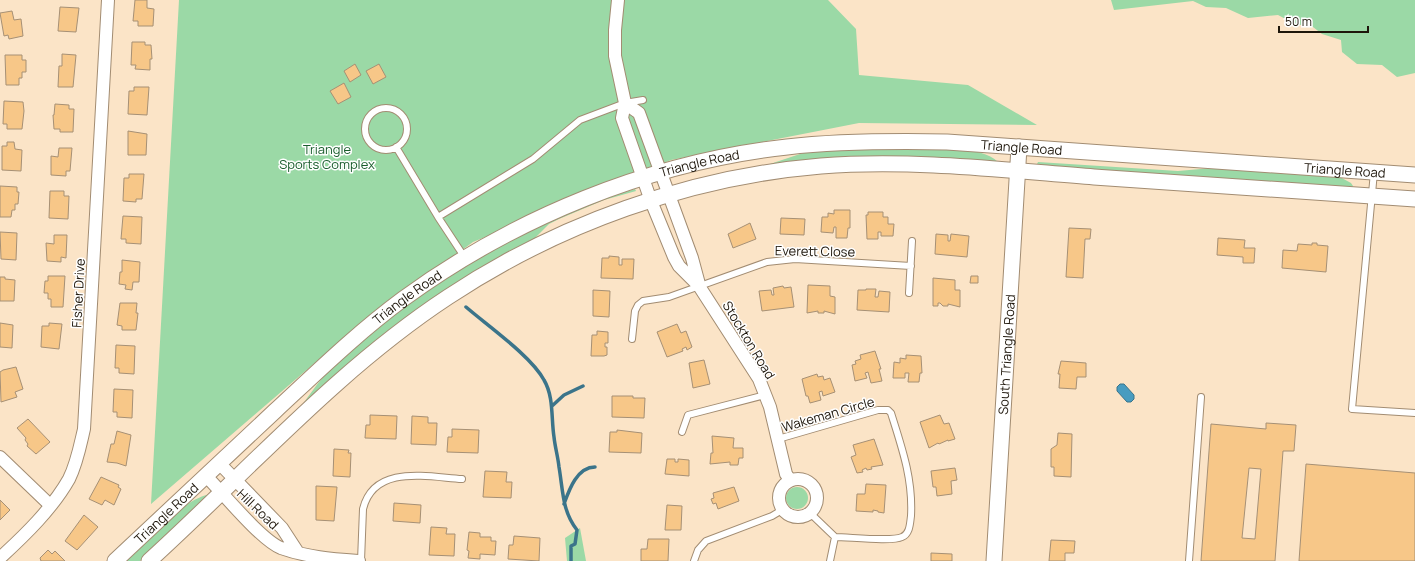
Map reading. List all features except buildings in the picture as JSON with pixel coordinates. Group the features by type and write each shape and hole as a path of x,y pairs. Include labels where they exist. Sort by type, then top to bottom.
{"street":[{"name":"Fisher Drive","path":"0,558 50,505 69,478 78,457 84,429 108,0"},
{"name":"Stockton Road","path":"618,0 615,30 615,56 625,103 622,118 651,201 674,258 679,266 699,286 751,366 765,395 790,480"},
{"name":"Stockton Road","path":"625,103 639,113 692,258 699,286"},
{"name":"Triangle Road","path":"115,561 360,333 432,278 465,258 539,218 613,188 643,178 740,154 822,143 870,140 947,142 1415,176"},
{"name":"South Triangle Road","path":"994,561 1019,147"},
{"name":"Triangle Road","path":"149,561 368,356 449,296 508,261 548,240 593,220 670,195 760,174 821,166 909,164 1415,200"},
{"path":"0,457 50,505"},
{"name":"Hill Road","path":"219,464 282,528 296,556"},
{"name":"Hill Road","path":"206,476 269,539 280,548 296,556 360,561"},
{"path":"800,479 806,481 815,490 817,501 810,513 798,518 789,516 782,510 779,504 779,491 782,486 790,480 800,479"}],"lane":[{"path":"438,217 533,159 580,120 625,103 643,100"},
{"path":"390,108 402,116 406,122 406,136 396,147 390,150 377,148 367,139 365,126 371,114 376,110 390,108"},
{"path":"396,147 438,217 465,258"},
{"path":"1374,172 1352,409 1415,413"},
{"path":"909,293 912,241"},
{"name":"Everett Close","path":"632,338 635,311 638,305 643,301 669,297 755,266 780,260 911,266"},
{"path":"682,432 688,415 765,395"},
{"path":"1189,561 1201,397"},
{"name":"Wakeman Circle","path":"778,439 878,410 888,410 891,413 909,473 911,503 909,530 903,537 898,539 835,537"},
{"path":"360,561 363,509 367,498 374,487 384,480 403,476 462,479"},
{"path":"694,561 698,550 711,538 772,516 782,510"},
{"path":"810,513 835,537 830,561"}],"green space":[{"name":"Triangle Sports Complex","path":"179,0 828,0 856,29 859,75 968,85 1037,125 859,123 671,160 473,242 353,330 151,504"},
{"path":"1111,0 1415,0 1415,73 1397,77 1382,65 1357,64 1342,52 1341,40 1322,34 1313,27 1295,24 1278,15 1248,18 1226,8 1206,7 1193,1 1114,10"},
{"path":"911,147 957,148 969,150 981,153 998,162 950,160 677,185 716,174 767,165 812,150"},
{"path":"1038,162 1178,171 1212,168 1338,176 1351,183 1353,186 1352,188 1038,166"},
{"path":"635,189 636,191 604,200 549,224 532,241 300,408 331,369 387,320 419,295 487,252 523,233 597,201"},
{"path":"797,487 805,490 808,498 805,506 797,509 789,506 786,498 789,490"},
{"path":"210,494 211,495 140,561 124,561 176,512 199,498"},
{"path":"580,528 586,561 567,561 565,538"}],"water":[{"path":"1120,384 1124,384 1134,395 1134,399 1131,402 1127,402 1117,391 1117,387"}],"waterway":[{"path":"466,307 519,351 538,371 547,387 551,400 554,441 559,463 564,500 568,515 577,530 575,544 571,546 571,561"},
{"path":"552,406 564,395 583,386"},
{"path":"564,504 571,486 579,475 583,471 595,467"}]}
